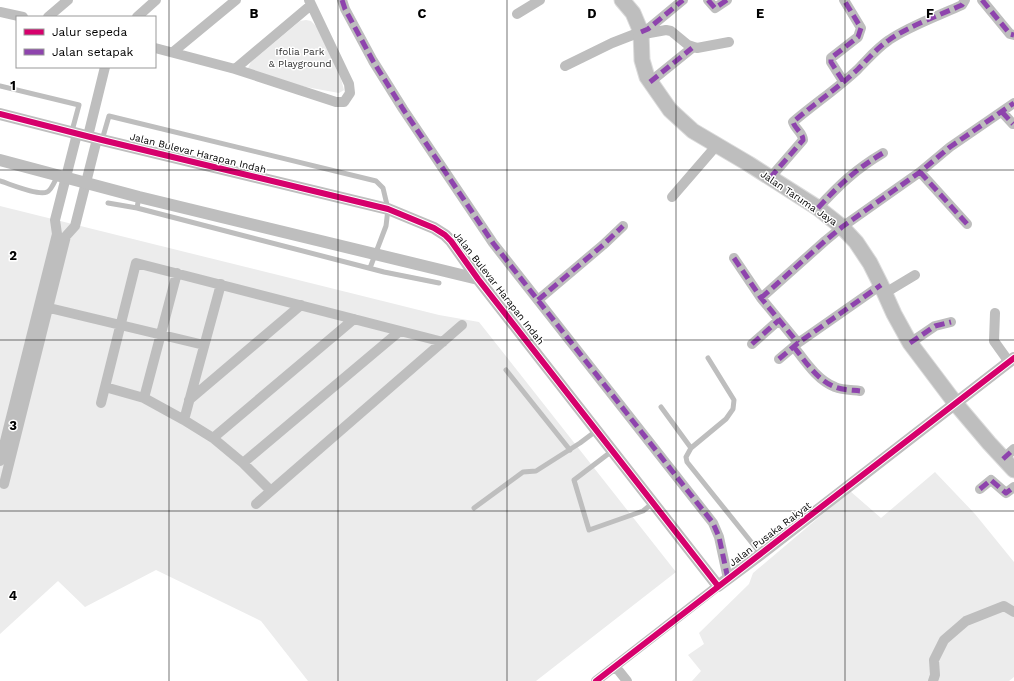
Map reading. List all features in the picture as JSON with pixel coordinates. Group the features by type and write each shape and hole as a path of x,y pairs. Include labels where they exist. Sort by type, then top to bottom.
{"main road":[{"name":"Jalan Taruma Jaya","path":"622,0 633,13 641,33 643,69 650,82 668,106 686,126 693,131 818,208 842,227 862,251 910,343 956,404 1009,454 1014,470"}],"street":[{"path":"49,16 68,0"},
{"path":"138,16 156,0"},
{"path":"174,52 236,0"},
{"path":"342,0 345,9 373,61 403,109 493,243 713,523 719,537 728,579"},
{"path":"516,14 540,0"},
{"path":"565,66 612,43 648,30 683,0"},
{"path":"708,0 715,8 727,0"},
{"path":"843,81 831,62 831,58 858,37 861,28 844,0"},
{"path":"770,178 803,140 803,136 793,122 859,68 867,58 889,40 962,5 965,0"},
{"path":"982,0 1010,34 1014,35"},
{"path":"156,48 235,69 336,102 344,102 350,93 349,84 310,3 235,69"},
{"path":"0,12 18,16"},
{"path":"641,33 666,30 670,31 692,48 702,48 729,42"},
{"path":"650,82 692,48"},
{"path":"62,235 75,226 86,183 87,136 105,68"},
{"path":"761,298 824,241 842,227 920,172 950,147 1014,103"},
{"path":"1002,112 1013,124"},
{"name":"Jalan Bulevar Harapan Indah","path":"0,114 388,209 434,228 445,235 718,586"},
{"path":"4,484 62,235 55,220 62,177 87,136"},
{"path":"672,197 717,145"},
{"path":"818,208 848,177 864,164 883,153"},
{"name":"Jalan Bulevar Harapan Indah","path":"0,160 86,183 138,203 376,254 478,279"},
{"path":"920,172 967,224"},
{"path":"538,300 623,226"},
{"path":"734,258 761,298 779,320 814,372 835,386 860,391"},
{"path":"100,403 136,263 443,342"},
{"path":"144,398 177,273"},
{"path":"779,359 796,345 883,289 915,275"},
{"path":"184,420 221,284"},
{"path":"189,400 301,305"},
{"path":"44,307 204,345"},
{"path":"0,462 44,307"},
{"path":"995,313 994,341 1011,360"},
{"path":"213,438 354,319"},
{"path":"752,344 779,320"},
{"path":"910,343 935,326 951,322"},
{"path":"256,504 462,325"},
{"path":"243,463 400,331"},
{"name":"Jalan Pusaka Rakyat","path":"596,681 1011,360"},
{"path":"105,386 144,398 213,438 243,463 271,491"},
{"path":"980,489 991,480 1006,493 1014,486"},
{"path":"933,681 935,675 934,660 944,640 966,621 1004,606 1014,612"},
{"path":"615,666 627,681"}],"lane":[{"path":"0,86 79,106 87,136 108,116 372,180 381,185 388,209 386,226 370,268"},
{"path":"0,181 33,191 44,192 50,190 62,177"},
{"path":"108,203 138,203 370,268 439,283"},
{"path":"708,358 734,400 734,409 726,419 691,448 686,457 687,462 761,554"},
{"path":"506,370 570,450"},
{"path":"661,407 691,448"},
{"path":"474,508 523,472 536,471 570,450 597,430"},
{"path":"613,450 574,480 589,530 643,511 654,503"}],"green space":[{"name":"Ifolia Park & Playground","path":"300,21 311,21 317,27 341,79 344,90 339,93 306,87 251,72 248,68 251,62"},
{"path":"0,206 439,315 479,322 676,572 536,681 308,681 261,621 156,570 85,607 58,581 0,634"},
{"path":"935,472 975,514 1014,562 1014,677 1009,681 692,681 701,671 688,655 704,644 699,633 749,584 753,573 850,491 881,518"}],"marked path":[{"path":"342,0 345,9 373,61 403,109 493,243 713,523 719,537 728,579"},
{"path":"641,32 648,29 683,0"},
{"path":"708,0 715,8 727,0"},
{"path":"843,81 831,62 831,58 858,37 861,28 844,0"},
{"path":"770,178 803,140 802,135 795,127 793,122 850,76 889,40 915,25 962,5 965,0"},
{"path":"982,0 1010,34 1014,35"},
{"path":"650,82 692,48"},
{"path":"761,298 842,227 920,172 950,147 1014,103"},
{"path":"1002,112 1013,124"},
{"path":"818,208 848,178 864,165 883,153"},
{"path":"920,172 967,224"},
{"path":"538,300 623,226"},
{"path":"734,258 761,298 798,343"},
{"path":"779,359 798,343 881,285"},
{"path":"752,344 779,320"},
{"path":"910,343 935,326 951,322"},
{"path":"794,347 812,370 823,380 841,389 860,391"},
{"path":"1003,459 1014,449"},
{"path":"980,489 991,480 1006,493 1014,487"}],"cycle path":[{"path":"0,114 388,209 434,228 445,235 718,586"},
{"path":"596,681 1014,358"}]}
